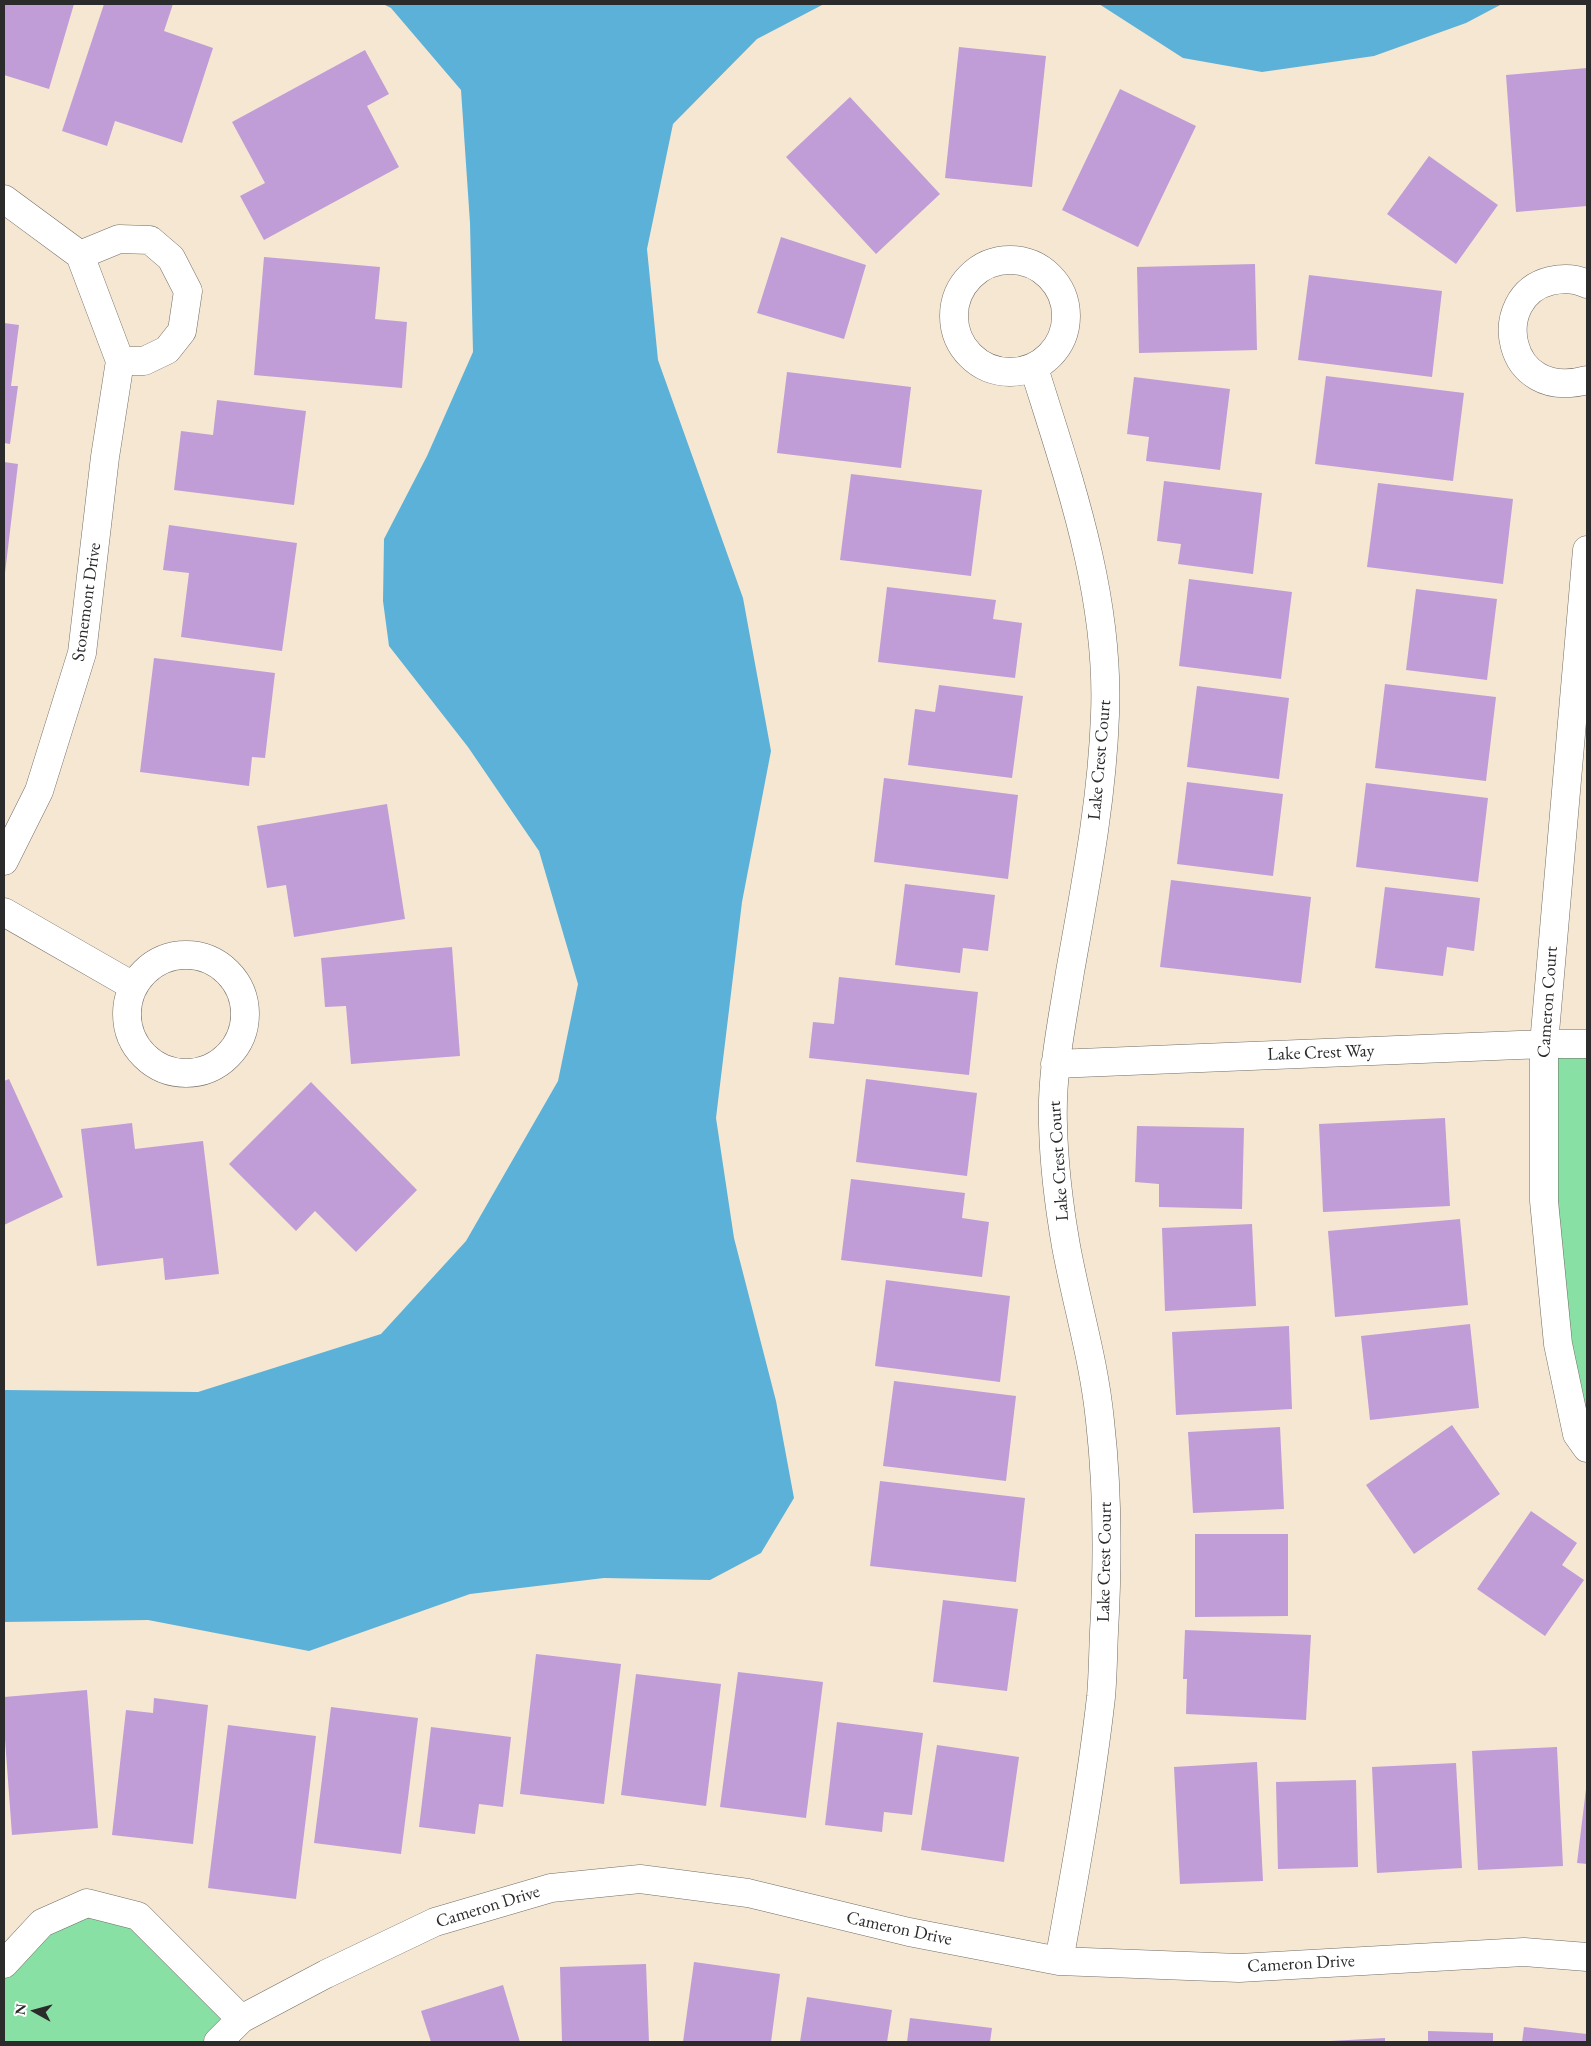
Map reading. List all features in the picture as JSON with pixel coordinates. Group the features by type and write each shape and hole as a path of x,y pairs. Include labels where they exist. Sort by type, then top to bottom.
{"street":[{"path":"4,199 80,255 119,239 150,240 172,258 188,291 182,331 167,350 144,360 120,361"},
{"name":"Stonemont Drive","path":"4,861 39,791 82,654 105,457 120,361 80,255"},
{"path":"1006,259 1025,261 1044,270 1057,283 1065,301 1066,321 1062,340 1050,356 1034,368 1016,372 999,371 983,365 969,354 958,339 954,322 955,304 961,288 972,274 987,264 1006,259"},
{"path":"1587,284 1580,280 1561,278 1543,283 1530,292 1519,305 1513,321 1513,337 1517,354 1526,368 1539,378 1554,384 1571,385 1587,380"},
{"name":"Lake Crest Court","path":"1034,368 1078,513 1095,585 1102,630 1105,673 1103,752 1092,844 1055,1064 1053,1123 1056,1176 1066,1246 1093,1367 1100,1423 1107,1525 1107,1574 1101,1693 1086,1814 1059,1961"},
{"name":"Cameron Court","path":"1587,550 1544,1044 1544,1201 1558,1344 1577,1434 1587,1448"},
{"path":"4,912 133,986"},
{"path":"181,954 201,956 219,964 234,978 243,996 246,1016 241,1035 231,1053 216,1065 199,1072 179,1073 160,1068 145,1057 133,1042 127,1024 127,1004 133,986 145,970 162,959 172,956 181,954"},
{"name":"Lake Crest Way","path":"1055,1064 1544,1044 1587,1044"},
{"name":"Cameron Drive","path":"218,2042 241,2019 326,1974 434,1922 551,1888 640,1880 748,1893 909,1932 1059,1961 1239,1968 1524,1952 1587,1957"},
{"path":"4,1964 42,1923 87,1903 138,1916 241,2019"}],"green space":[{"path":"1544,1044 1587,1044 1587,1448 1577,1434"},
{"path":"87,1903 138,1916 241,2019 218,2042 4,2042 4,1964"}],"water":[{"path":"383,4 824,4 757,39 673,124 647,249 658,360 743,598 771,751 742,902 716,1118 734,1238 776,1401 794,1498 761,1553 710,1580 604,1578 470,1594 309,1651 148,1620 4,1622 4,1390 198,1392 381,1334 466,1241 558,1081 578,984 539,851 468,747 389,646 383,601 384,539 427,456 473,352 470,223 461,90 391,8"},
{"path":"1099,4 1502,4 1466,23 1374,56 1262,72 1183,58"}],"building":[{"path":"4,4 74,4 49,89 4,75"},
{"path":"104,4 173,4 164,31 213,48 182,143 115,121 107,146 62,131"},
{"path":"959,47 1046,56 1032,187 945,178"},
{"path":"365,50 389,94 367,106 399,167 264,240 240,196 265,183 232,122"},
{"path":"1587,68 1587,206 1516,212 1506,75"},
{"path":"1120,89 1196,126 1138,247 1062,210"},
{"path":"850,97 940,194 876,254 786,157"},
{"path":"1429,156 1498,205 1456,264 1387,214"},
{"path":"781,237 866,265 844,339 757,313"},
{"path":"264,257 380,267 375,319 407,322 402,388 254,375"},
{"path":"1255,264 1257,350 1139,353 1137,267"},
{"path":"1309,275 1442,291 1432,377 1298,360"},
{"path":"4,323 19,325 11,386 18,386 10,444 4,443"},
{"path":"787,372 911,387 901,468 777,453"},
{"path":"1326,376 1464,393 1453,481 1315,464"},
{"path":"1134,377 1230,389 1220,470 1146,461 1149,437 1127,434"},
{"path":"217,400 306,411 294,505 174,490 181,431 213,435"},
{"path":"4,462 18,464 5,573 4,573"},
{"path":"851,474 982,490 971,576 840,560"},
{"path":"1164,481 1262,493 1253,574 1178,564 1181,544 1157,541"},
{"path":"1378,483 1513,499 1503,584 1367,567"},
{"path":"169,525 297,543 282,651 181,637 189,573 163,570"},
{"path":"1189,579 1292,592 1281,679 1179,666"},
{"path":"887,587 996,600 993,619 1022,623 1015,678 878,662"},
{"path":"1416,589 1497,599 1487,680 1406,670"},
{"path":"154,658 275,673 265,758 252,757 249,786 140,772"},
{"path":"1385,684 1496,697 1486,781 1375,768"},
{"path":"939,685 1023,696 1012,778 908,765 915,709 935,712"},
{"path":"1197,686 1289,698 1279,779 1187,767"},
{"path":"884,778 1018,795 1008,879 874,862"},
{"path":"1187,782 1283,794 1273,876 1177,864"},
{"path":"1366,783 1488,798 1478,882 1356,867"},
{"path":"387,804 405,919 294,937 286,885 267,888 257,826"},
{"path":"1171,880 1311,897 1301,983 1160,967"},
{"path":"905,884 995,895 988,951 963,948 960,973 895,965"},
{"path":"1385,887 1480,898 1474,951 1447,947 1443,976 1375,968"},
{"path":"452,947 460,1056 351,1064 346,1006 325,1007 321,958"},
{"path":"839,977 978,992 969,1075 809,1058 813,1022 834,1024"},
{"path":"9,1079 63,1197 4,1225 4,1081"},
{"path":"866,1079 977,1093 967,1176 856,1162"},
{"path":"311,1082 417,1190 356,1252 315,1211 296,1231 229,1164"},
{"path":"1445,1118 1450,1206 1323,1212 1319,1124"},
{"path":"132,1123 135,1149 203,1141 219,1274 165,1280 163,1258 97,1266 81,1129"},
{"path":"1137,1126 1244,1128 1242,1209 1159,1207 1159,1184 1135,1182"},
{"path":"851,1179 965,1193 962,1218 989,1222 982,1277 841,1260"},
{"path":"1460,1219 1468,1305 1335,1317 1328,1231"},
{"path":"1252,1224 1256,1306 1165,1311 1162,1228"},
{"path":"886,1280 1010,1296 1000,1382 875,1366"},
{"path":"1470,1324 1479,1408 1370,1420 1361,1336"},
{"path":"1289,1326 1292,1409 1176,1415 1172,1332"},
{"path":"894,1381 1016,1396 1006,1481 883,1466"},
{"path":"1452,1425 1500,1494 1414,1554 1366,1485"},
{"path":"1280,1427 1284,1509 1193,1513 1188,1432"},
{"path":"880,1481 1025,1498 1016,1582 870,1566"},
{"path":"1531,1511 1577,1543 1562,1565 1584,1580 1545,1636 1477,1589"},
{"path":"1195,1534 1288,1534 1288,1616 1195,1617"},
{"path":"943,1600 1018,1609 1007,1691 933,1682"},
{"path":"1185,1630 1311,1635 1306,1720 1186,1714 1187,1679 1183,1679"},
{"path":"536,1654 621,1664 604,1804 520,1794"},
{"path":"738,1672 823,1682 806,1818 720,1807"},
{"path":"636,1674 721,1684 706,1806 621,1795"},
{"path":"87,1690 98,1828 12,1835 4,1726 4,1697"},
{"path":"154,1698 208,1705 193,1844 112,1835 126,1710 153,1713"},
{"path":"331,1707 418,1718 401,1854 314,1843"},
{"path":"837,1722 923,1733 912,1815 884,1812 882,1832 825,1825"},
{"path":"228,1725 316,1736 296,1899 208,1888"},
{"path":"431,1727 511,1737 503,1807 479,1804 475,1834 419,1827"},
{"path":"937,1745 1019,1757 1004,1862 921,1850"},
{"path":"1557,1747 1563,1866 1478,1870 1472,1751"},
{"path":"1257,1762 1263,1881 1180,1884 1174,1767"},
{"path":"1456,1763 1462,1868 1377,1873 1372,1767"},
{"path":"1356,1780 1358,1867 1278,1869 1276,1782"},
{"path":"1587,1789 1587,1864 1577,1863"},
{"path":"694,1962 780,1974 771,2042 683,2042"},
{"path":"646,1964 649,2042 562,2042 560,1967"},
{"path":"503,1985 520,2042 431,2042 421,2011"},
{"path":"807,1997 892,2010 887,2042 800,2042"},
{"path":"910,2018 992,2028 990,2042 907,2042"},
{"path":"1524,2027 1587,2034 1587,2042 1522,2042"},
{"path":"1428,2031 1493,2033 1493,2042 1428,2042"},
{"path":"1385,2038 1385,2042 1330,2042 1330,2041"}]}
